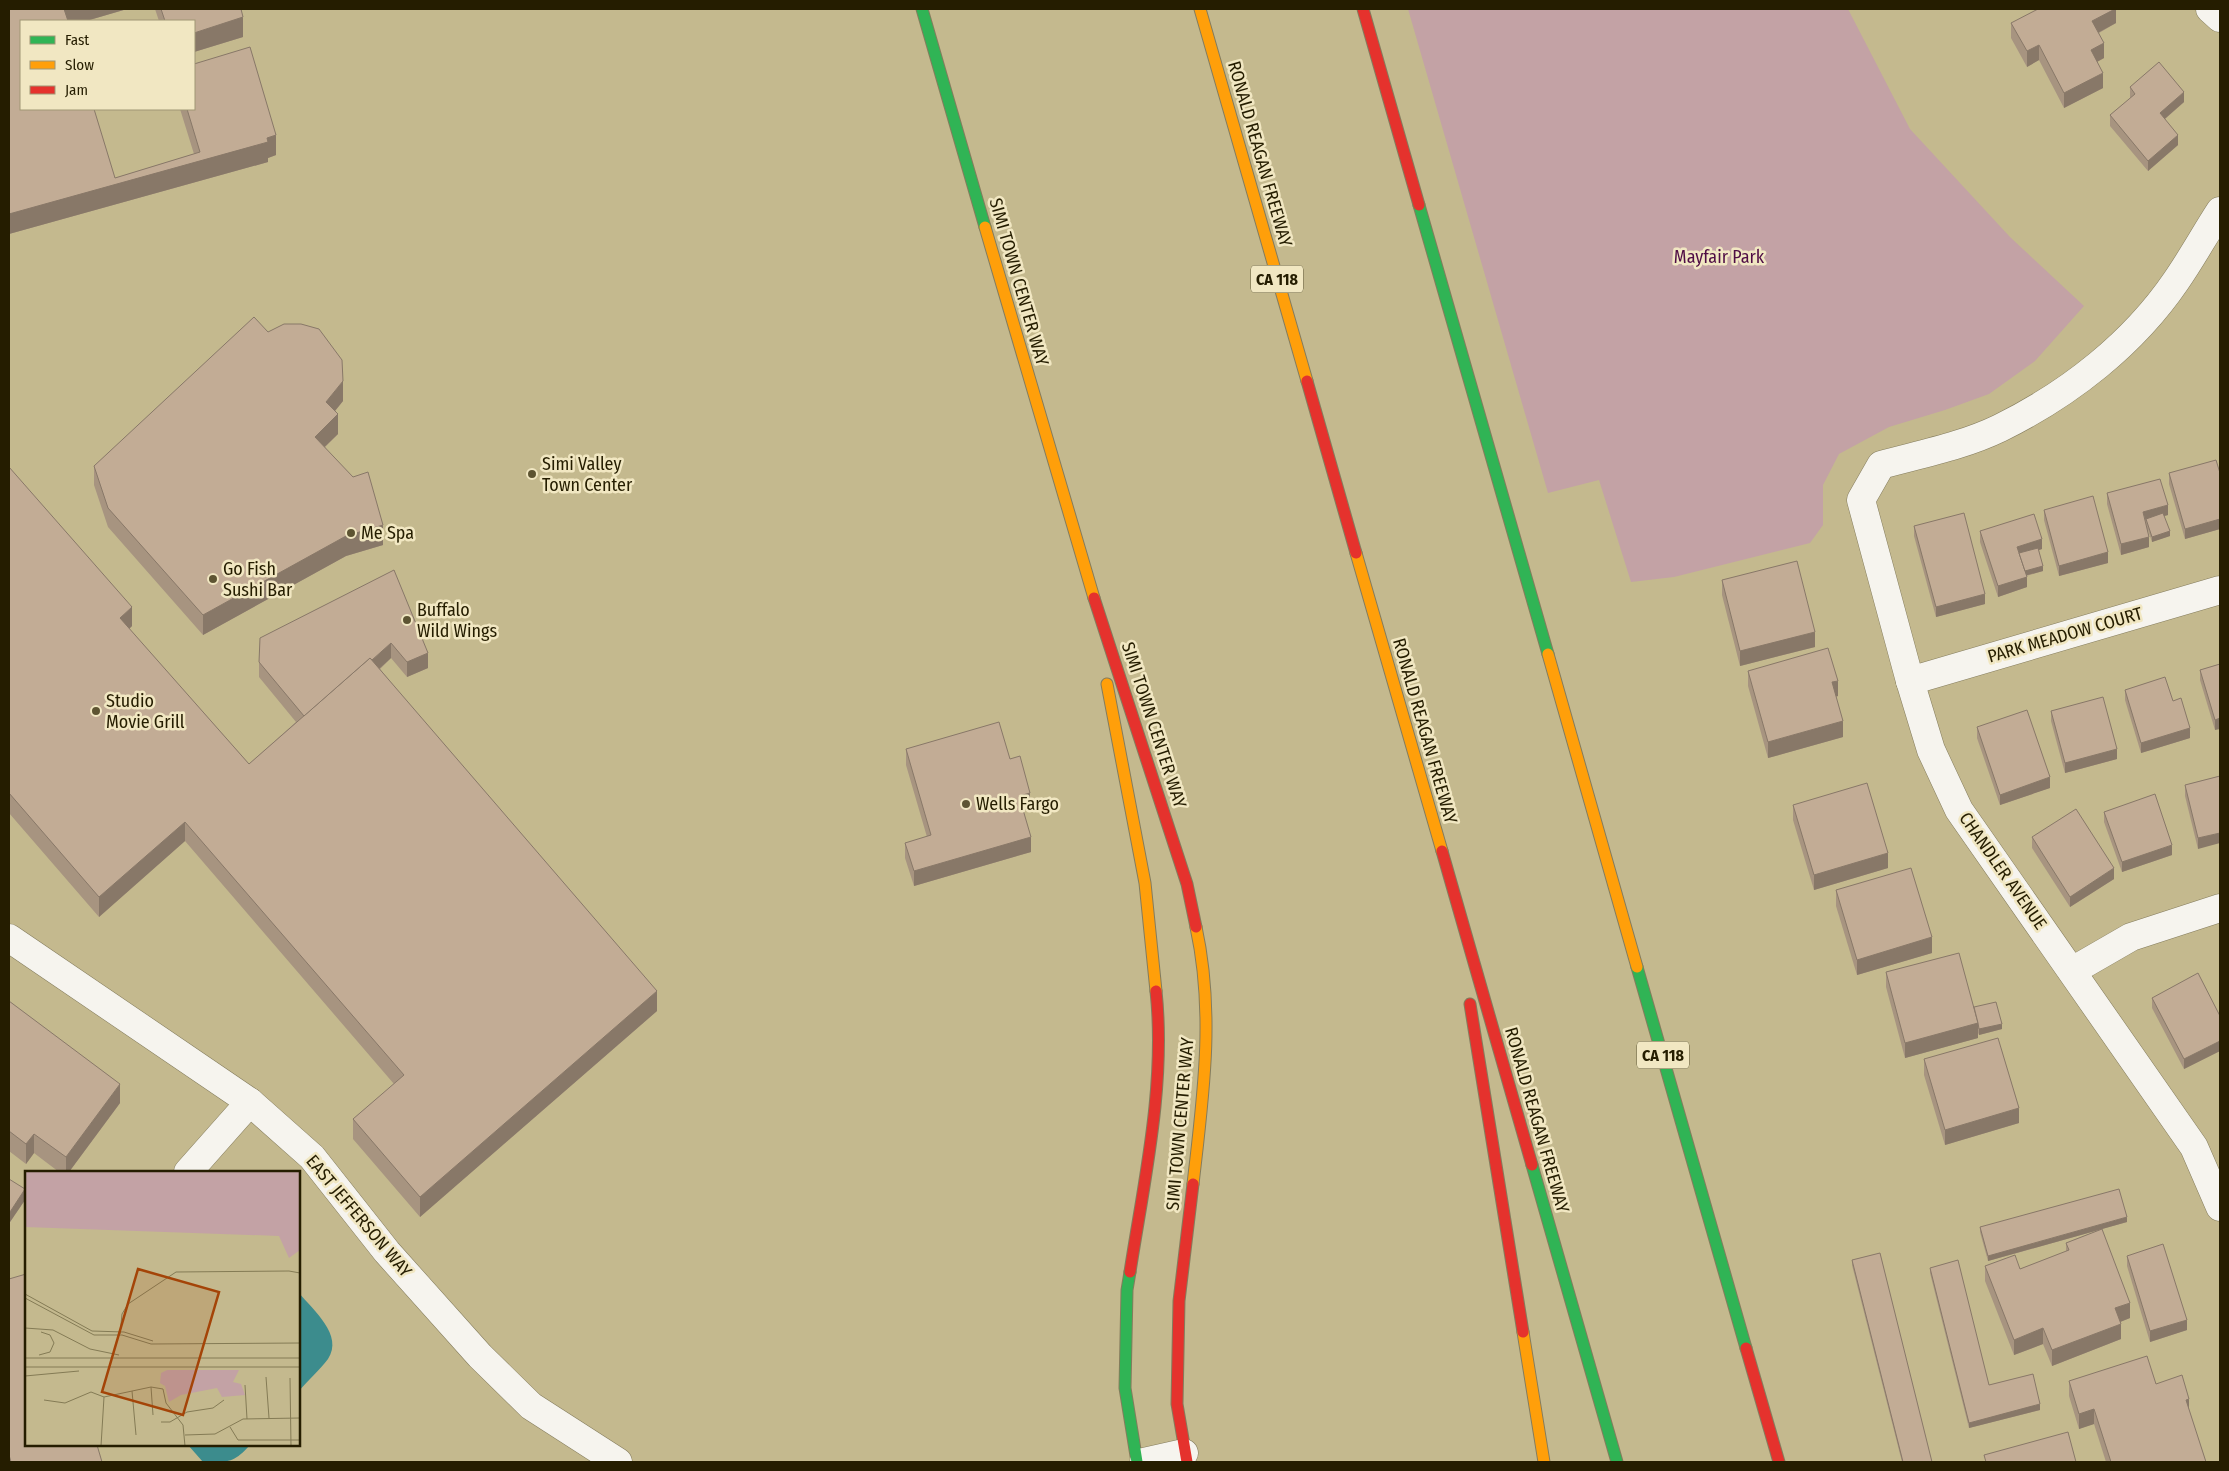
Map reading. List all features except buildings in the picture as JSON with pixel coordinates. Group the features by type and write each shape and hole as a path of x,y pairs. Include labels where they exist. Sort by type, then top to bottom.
{"main road":[{"name":"SIMI TOWN CENTER WAY","path":"922,9 1083,565 1187,884 1201,950 1206,1004 1206,1071 1179,1301 1177,1404 1185,1458"},
{"name":"RONALD REAGAN FREEWAY","path":"1200,9 1617,1462"},
{"name":"CA 118","path":"1363,9 1779,1462"},
{"name":"SIMI TOWN CENTER WAY","path":"1083,565 1145,883 1158,1007 1158,1071 1150,1140 1127,1290 1125,1388 1137,1462"},
{"path":"1450,879 1465,975"},
{"path":"1468,995 1544,1462"},
{"path":"1738,1319 1781,1426"}],"street":[{"path":"2210,9 2220,18"},
{"name":"CHANDLER AVENUE","path":"2220,210 2175,282 2143,322 2105,360 2057,396 2000,428 1954,446 1881,465 1862,500 1910,681 1931,750 1959,810 2194,1147 2220,1207"},
{"name":"PARK MEADOW COURT","path":"1910,681 2220,590"},
{"path":"2072,971 2131,937 2220,908"},
{"name":"EAST JEFFERSON WAY","path":"9,938 250,1102 312,1157 387,1252 480,1356 531,1406 618,1462"},
{"path":"189,1171 250,1102"},
{"path":"1144,1462 1185,1458"}],"green space":[{"name":"Mayfair Park","path":"1408,9 1848,9 1910,129 2010,237 2084,306 2035,361 1989,394 1889,427 1839,454 1823,485 1823,525 1810,543 1674,577 1631,582 1599,480 1548,493"}],"water":[{"path":"300,1294 319,1315 330,1332 332,1350 328,1359 300,1390"},
{"path":"189,1446 249,1446 239,1456 229,1461 203,1462"}],"traffic: fast":[{"path":"922,9 985,227"},
{"path":"1419,205 1548,654"},
{"path":"1637,967 1746,1348"},
{"path":"1532,1165 1617,1462"},
{"path":"1130,1272 1127,1290 1125,1388 1137,1462"}],"traffic: slow":[{"path":"1200,9 1307,381"},
{"path":"985,227 1094,598"},
{"path":"1356,553 1442,851"},
{"path":"1548,654 1637,967"},
{"path":"1107,684 1145,883 1156,991"},
{"path":"1193,1184 1203,1087 1206,1024 1202,959 1196,927"},
{"path":"1523,1332 1544,1462"}],"traffic: jam":[{"path":"1363,9 1419,205"},
{"path":"1307,381 1356,553"},
{"path":"1094,598 1187,884 1196,927"},
{"path":"1442,851 1532,1165"},
{"path":"1130,1272 1147,1168 1156,1097 1158,1062 1156,991"},
{"path":"1470,1004 1523,1332"},
{"path":"1187,1462 1177,1404 1179,1301 1193,1184"},
{"path":"1746,1348 1779,1462"}],"place":[{"name":"Simi Valley Town Center","path":"532,474"},
{"name":"Me Spa","path":"351,533"},
{"name":"Go Fish Sushi Bar","path":"213,579"},
{"name":"Buffalo Wild Wings","path":"407,620"},
{"name":"Studio Movie Grill","path":"96,711"},
{"name":"Wells Fargo","path":"966,804"}]}
